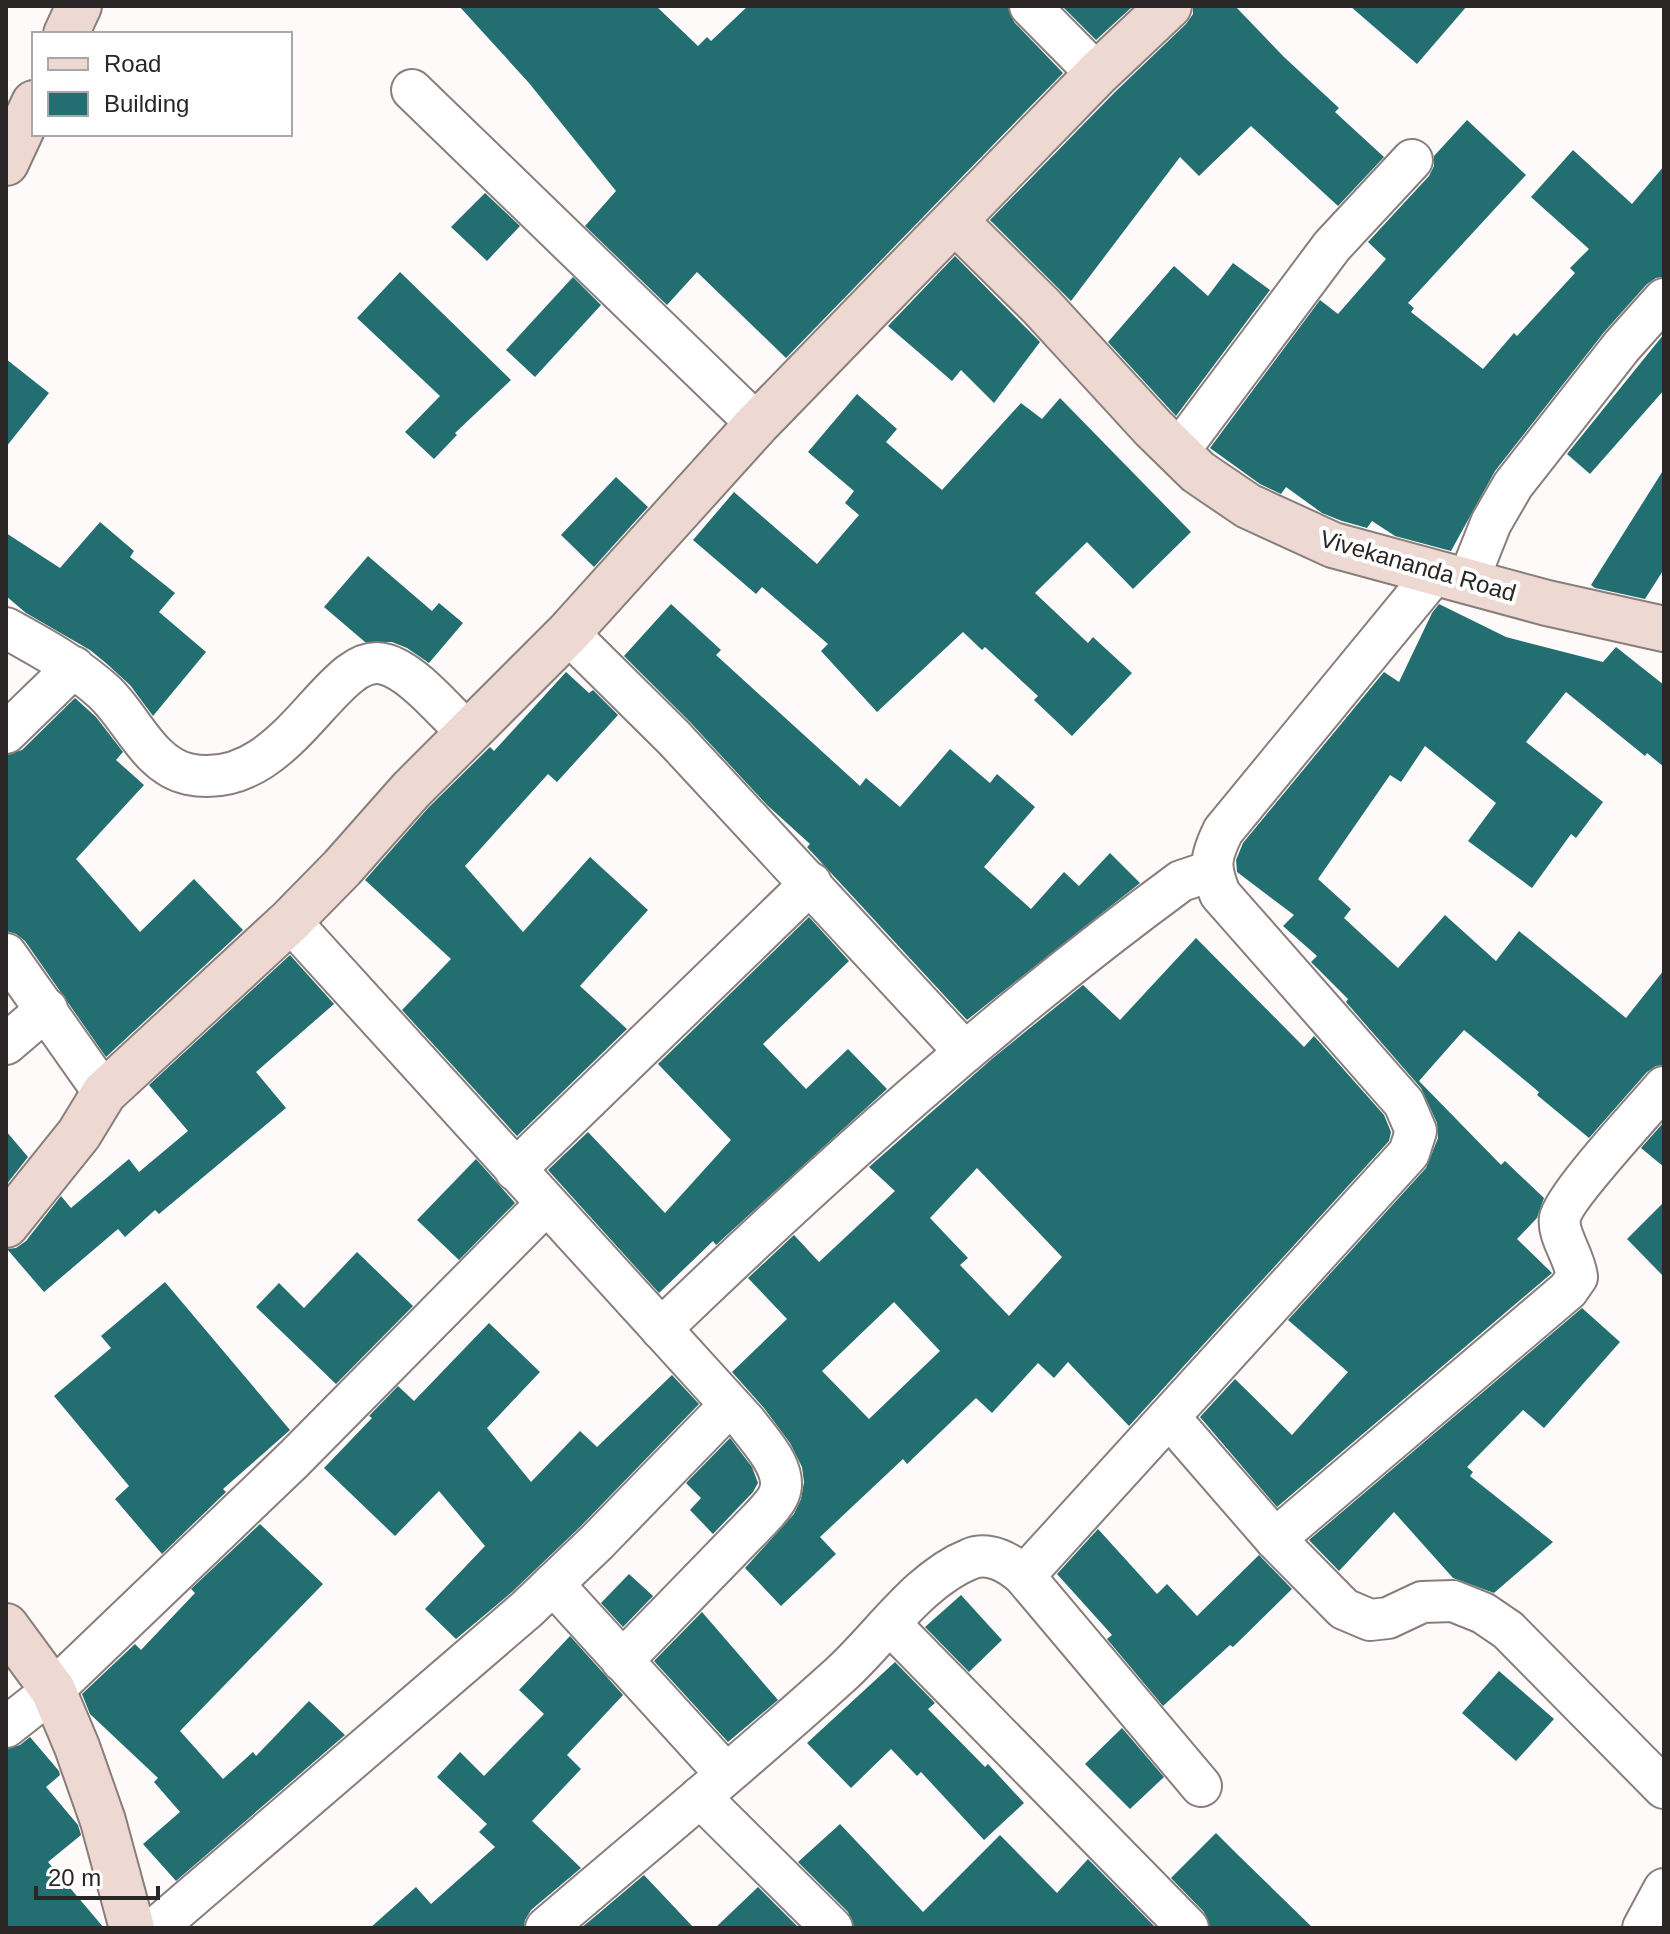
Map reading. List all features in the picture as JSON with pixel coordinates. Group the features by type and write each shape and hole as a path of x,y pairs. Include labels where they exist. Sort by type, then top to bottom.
{"street":[{"path":"67,32 79,6"},
{"path":"1030,6 1097,74"},
{"path":"6,1225 79,1134 104,1093 290,921 342,868 411,790 568,633 757,424 1097,74 1169,6"},
{"path":"412,90 757,424"},
{"path":"6,163 32,107"},
{"path":"1178,452 1332,246 1412,160"},
{"name":"Vivekananda Road","path":"955,221 1041,306 1198,472 1248,506 1333,545 1664,629"},
{"path":"1024,1576 1409,1153 1416,1131 1404,1103 1220,894 1211,871 1212,853 1223,831 1452,577 1491,523 1513,485 1622,346 1664,299"},
{"path":"6,628 74,667 106,693 166,764 188,774 228,775 261,762 354,669 381,662 403,672 467,732"},
{"path":"568,633 674,738 965,1052"},
{"path":"6,733 74,667"},
{"path":"661,1329 794,1200 965,1052 1140,911 1181,881 1211,871"},
{"path":"515,1170 811,883"},
{"path":"290,921 730,1405 768,1452 780,1474 780,1494 760,1519 622,1661"},
{"path":"6,954 104,1093"},
{"path":"6,1044 47,1009"},
{"path":"1275,1539 1568,1290 1577,1277 1575,1261 1560,1230 1560,1216 1582,1184 1664,1087"},
{"path":"6,1727 53,1690 368,1387 546,1204"},
{"path":"156,1928 448,1679 553,1584 730,1405"},
{"path":"1169,1417 1275,1539 1344,1609 1370,1620 1388,1618 1422,1602 1453,1601 1483,1613 1508,1630 1664,1788"},
{"path":"546,1928 842,1673 938,1577 972,1558 993,1557 1014,1566 1201,1786"},
{"path":"553,1584 622,1661 713,1786 832,1928"},
{"path":"890,1624 1188,1928"},
{"path":"6,1626 53,1690 77,1747 103,1821 132,1928"},
{"path":"1643,1928 1664,1889"}],"building":[{"path":"459,6 656,6 698,46 707,37 711,41 748,6 1008,6 1014,22 1063,73 786,358 697,272 667,305 585,226 616,191 529,83"},
{"path":"1062,6 1133,6 1096,40"},
{"path":"1193,6 1235,6 1339,108 1335,112 1384,157 1338,206 1251,126 1199,176 1180,157 1071,301 990,220 1186,24 1193,14"},
{"path":"1350,6 1467,6 1417,64"},
{"path":"1467,120 1526,175 1408,303 1414,308 1411,312 1483,369 1514,333 1517,336 1575,273 1570,268 1589,249 1531,197 1573,150 1632,204 1664,166 1664,277 1647,284 1605,331 1495,471 1451,551 1395,536 1372,521 1367,528 1322,513 1286,487 1281,494 1260,484 1210,448 1320,300 1338,314 1386,259 1368,242 1429,176 1434,166 1434,156"},
{"path":"485,193 520,226 487,261 451,227"},
{"path":"955,256 1040,342 994,403 961,370 952,381 888,326"},
{"path":"1233,263 1270,290 1176,416 1108,342 1174,266 1208,296"},
{"path":"400,272 511,380 455,433 457,435 434,459 405,432 440,396 357,318"},
{"path":"573,277 601,305 535,377 506,350"},
{"path":"1664,334 1664,390 1590,474 1567,454"},
{"path":"6,359 49,393 6,447"},
{"path":"857,394 897,429 886,442 942,490 1021,403 1042,419 1060,398 1191,532 1133,589 1087,542 1035,593 1088,643 1093,637 1132,673 1072,736 1034,700 1038,696 985,647 982,650 963,632 877,712 821,651 828,644 762,587 756,594 693,540 734,492 817,564 859,515 845,503 854,491 808,452"},
{"path":"1664,469 1664,569 1645,599 1595,588 1591,585"},
{"path":"616,477 648,507 594,567 561,535"},
{"path":"100,522 134,551 130,557 175,593 159,612 206,652 153,716 130,685 90,650 26,613 6,596 6,533 60,568"},
{"path":"368,556 432,611 439,603 463,623 429,663 392,642 365,642 324,607"},
{"path":"671,604 721,650 716,655 860,786 866,778 900,807 950,749 990,783 997,774 1035,807 984,867 1031,909 1064,872 1079,886 1110,853 1140,883 967,1020 807,847 810,844 767,805 624,656"},
{"path":"1439,604 1506,637 1603,662 1616,647 1664,685 1664,767 1647,753 1645,756 1566,692 1526,742 1603,802 1576,838 1571,834 1532,888 1468,841 1496,803 1425,746 1401,782 1390,775 1318,879 1351,909 1344,918 1398,968 1445,915 1496,961 1519,931 1626,1018 1664,970 1664,1065 1647,1072 1589,1138 1464,1030 1419,1081 1501,1165 1505,1161 1544,1198 1537,1218 1517,1239 1552,1273 1277,1507 1200,1417 1235,1379 1292,1435 1348,1372 1288,1320 1426,1168 1438,1138 1437,1123 1421,1088 1346,1002 1348,999 1311,962 1317,956 1283,926 1294,915 1237,872 1236,860 1243,843 1384,672 1399,682"},
{"path":"566,672 589,693 593,690 618,715 557,782 548,774 465,866 523,932 590,857 648,910 580,986 627,1029 517,1136 402,1010 451,959 365,880 429,807 490,747 494,751"},
{"path":"75,698 96,717 123,752 116,760 144,785 76,859 140,932 194,879 243,930 106,1057 25,941 6,931 6,755 22,750"},
{"path":"809,917 849,961 763,1044 806,1089 848,1049 887,1089 716,1245 713,1241 659,1293 548,1170 588,1132 665,1213 731,1140 658,1064"},
{"path":"1196,938 1304,1047 1314,1036 1384,1115 1391,1132 1389,1141 1129,1426 1068,1362 1054,1378 1038,1363 992,1413 976,1398 907,1464 903,1459 820,1537 836,1554 781,1606 745,1568 794,1514 804,1482 802,1467 790,1443 732,1372 787,1319 748,1278 794,1235 819,1262 895,1191 869,1167 993,1058 1083,985 1120,1020","holes":["977,1168 1062,1257 1009,1316 960,1265 968,1258 930,1218","894,1302 940,1351 869,1419 822,1371"]},
{"path":"290,955 334,1004 256,1072 286,1108 159,1214 155,1210 125,1237 118,1229 44,1292 7,1249 16,1248 26,1241 61,1196 71,1208 129,1159 139,1172 188,1131 149,1085"},
{"path":"1664,1122 1664,1167 1641,1148"},
{"path":"6,1131 28,1157 6,1185"},
{"path":"476,1159 515,1203 459,1260 417,1220"},
{"path":"1664,1202 1664,1277 1627,1239"},
{"path":"357,1252 413,1306 336,1384 256,1307 279,1283 304,1308"},
{"path":"165,1282 290,1430 223,1489 226,1492 162,1554 115,1499 129,1486 54,1396 111,1348 101,1336"},
{"path":"1582,1308 1620,1342 1544,1428 1523,1410 1467,1467 1473,1472 1470,1476 1553,1542 1494,1593 1453,1578 1394,1512 1339,1571 1309,1540"},
{"path":"489,1323 540,1372 487,1428 531,1482 580,1431 597,1447 672,1375 699,1404 581,1526 512,1592 456,1639 425,1609 485,1546 439,1491 395,1536 324,1468 398,1386 414,1401"},
{"path":"730,1438 752,1467 758,1483 713,1534 690,1510 701,1498 686,1483"},
{"path":"260,1524 323,1584 180,1731 223,1779 253,1752 256,1756 309,1701 345,1735 176,1881 143,1844 180,1812 154,1782 158,1778 90,1714 82,1694 135,1644 141,1650 195,1593 191,1589"},
{"path":"1098,1529 1157,1594 1167,1584 1197,1616 1259,1555 1292,1589 1233,1647 1230,1645 1163,1706 1107,1639 1112,1635 1057,1574"},
{"path":"629,1574 653,1596 623,1627 601,1603"},
{"path":"961,1595 1002,1640 969,1672 925,1627"},
{"path":"702,1612 778,1700 728,1742 654,1661"},
{"path":"570,1636 623,1695 567,1755 581,1769 532,1821 581,1868 531,1910 524,1928 370,1928 416,1887 431,1904 495,1847 479,1832 487,1824 437,1777 460,1752 484,1776 544,1714 519,1690"},
{"path":"895,1662 935,1703 928,1709 985,1767 988,1764 1024,1803 984,1840 921,1772 917,1776 891,1749 851,1788 807,1743"},
{"path":"1499,1671 1554,1719 1516,1761 1462,1713"},
{"path":"1122,1728 1164,1777 1130,1809 1085,1764"},
{"path":"30,1737 59,1771 60,1775 46,1787 78,1825 81,1835 48,1862 104,1928 6,1928 6,1749 20,1745"},
{"path":"840,1824 923,1912 1000,1835 1057,1893 1088,1859 1156,1928 854,1928 848,1912 798,1862"},
{"path":"1216,1833 1313,1928 1210,1928 1204,1912 1171,1878"},
{"path":"644,1875 694,1928 581,1928 598,1914"},
{"path":"758,1887 799,1928 715,1928"}]}
